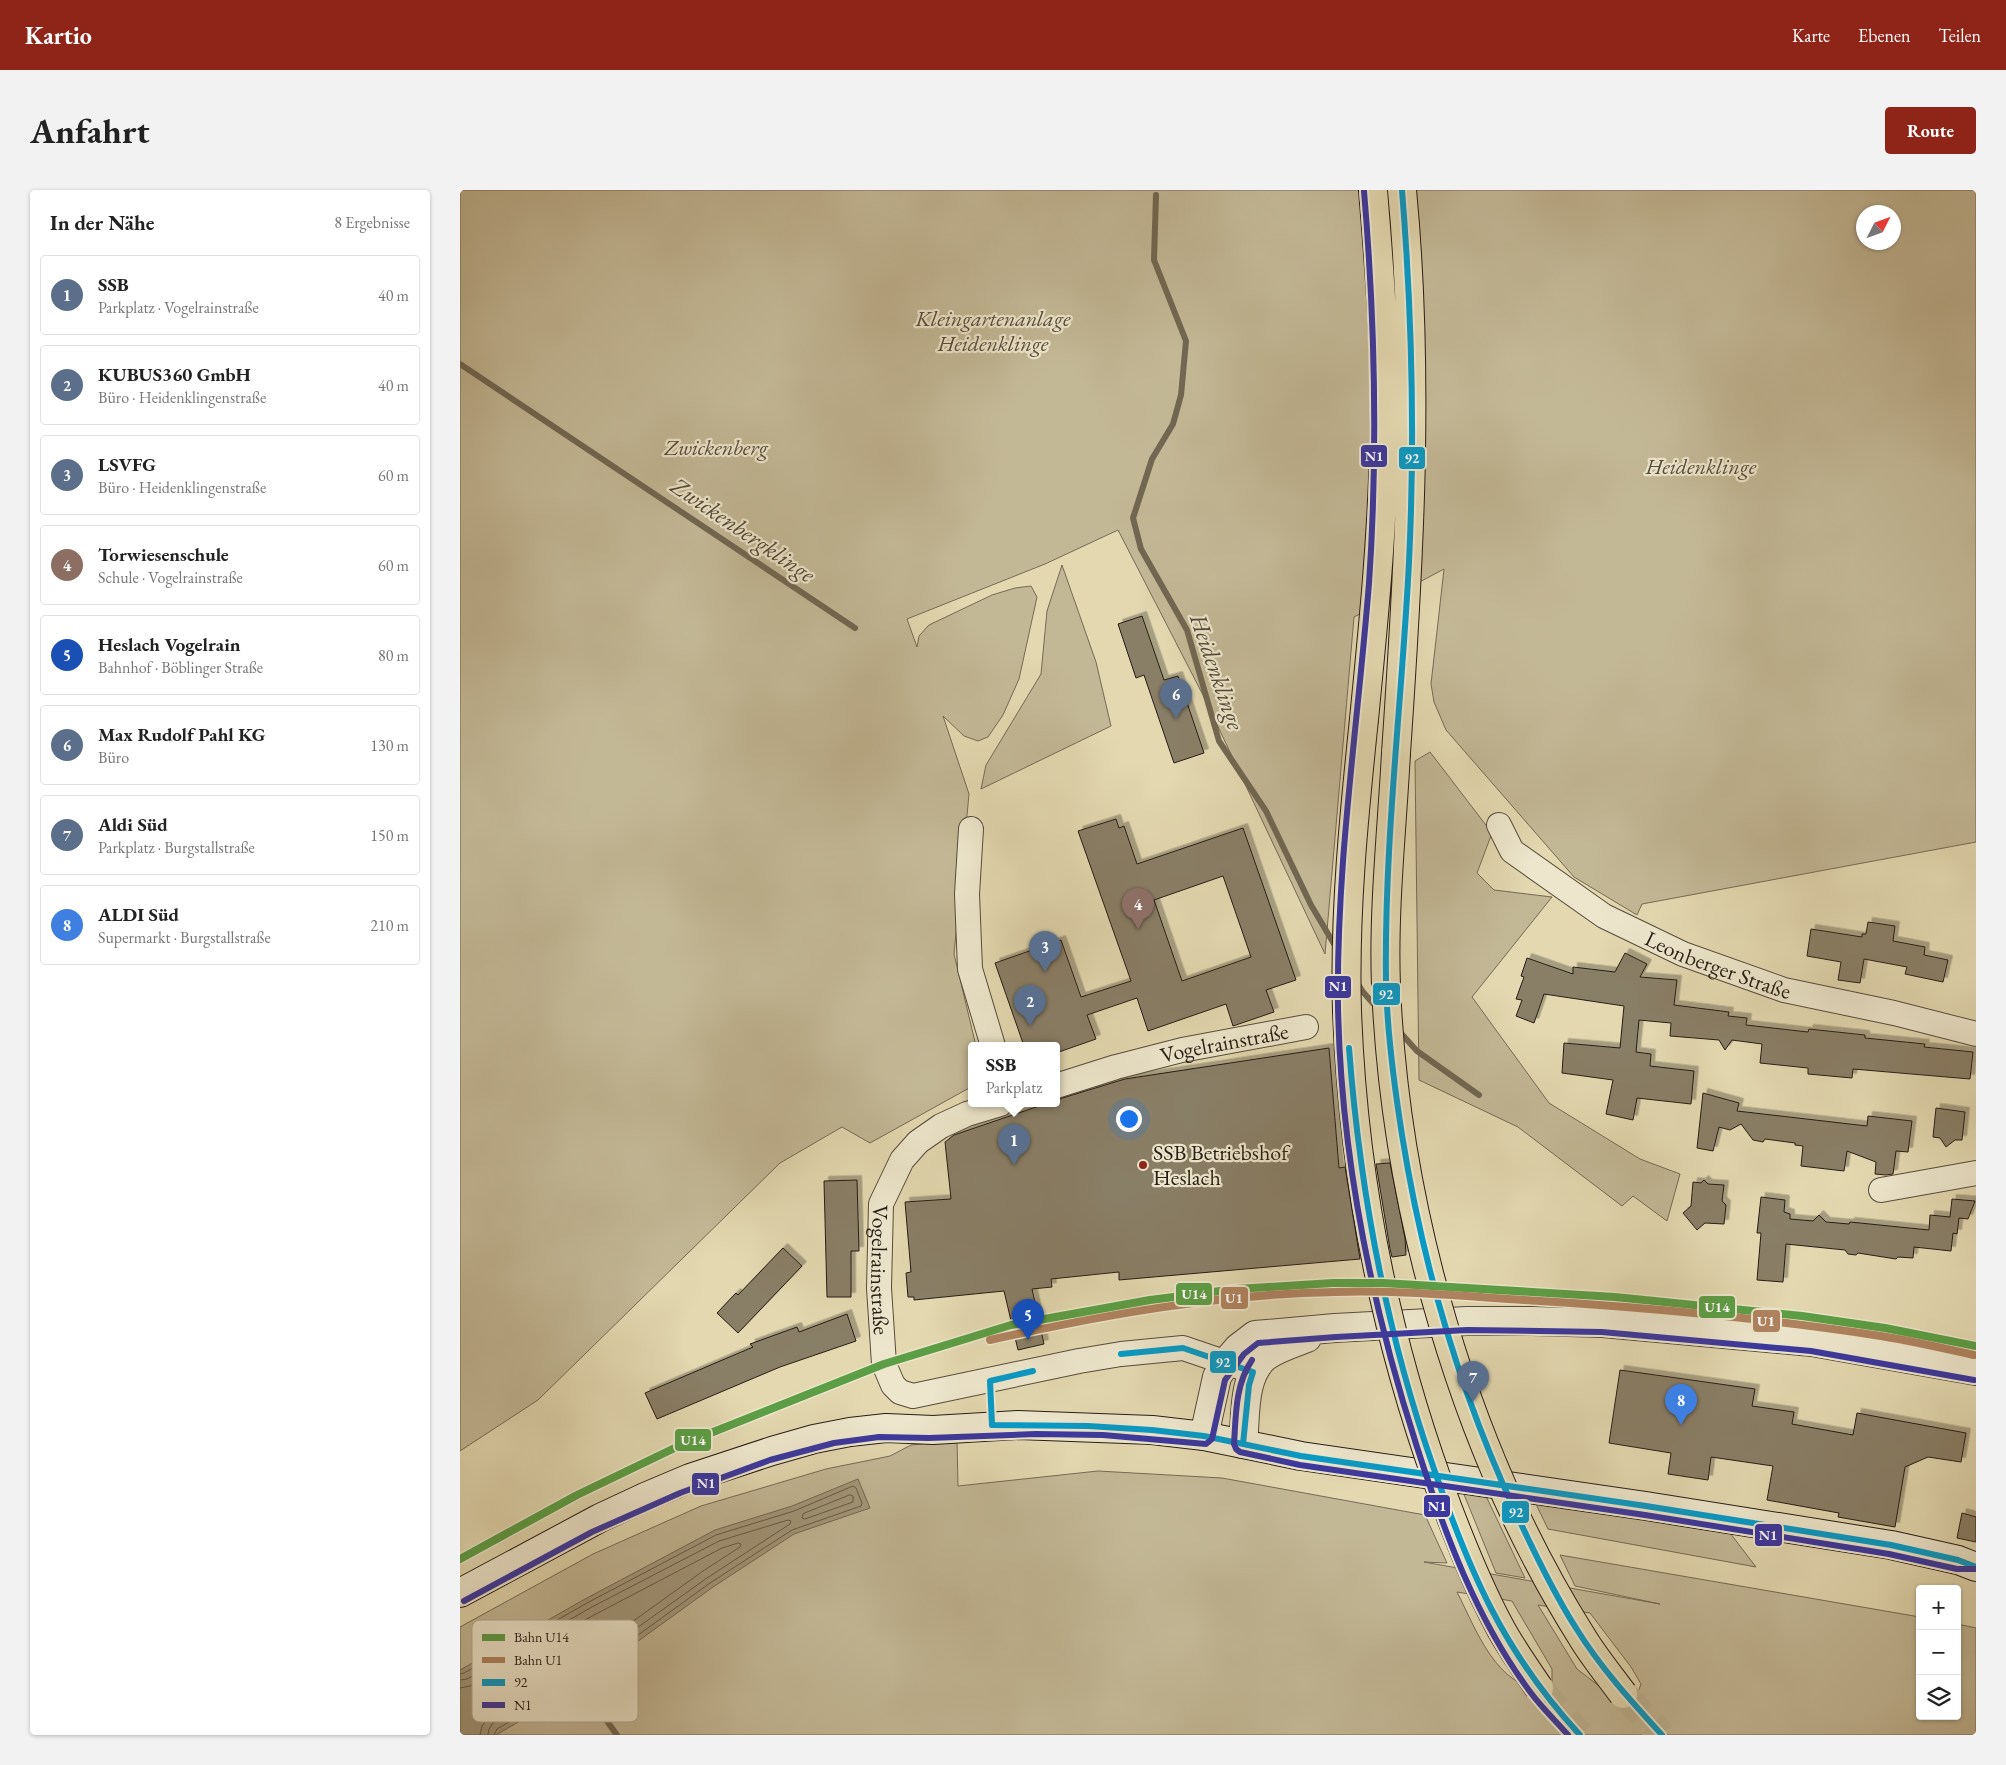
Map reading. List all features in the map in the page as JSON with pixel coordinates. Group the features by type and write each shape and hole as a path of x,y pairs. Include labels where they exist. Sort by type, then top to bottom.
{"highway":[{"path":"1372,190 1383,339 1384,446 1379,562 1348,912 1347,1009 1351,1088 1360,1170 1376,1264 1401,1367 1427,1453 1457,1536 1478,1582 1501,1630 1539,1688"},
{"path":"1402,190 1410,311 1412,447 1409,560 1388,895 1386,984 1391,1053 1403,1144 1425,1261 1453,1357 1473,1412 1509,1500 1536,1556 1583,1639 1623,1694"}],"main road":[{"path":"1204,1436 1217,1377 1226,1362 1238,1348 1256,1335 1467,1321 1532,1320 1602,1323 1812,1342 1976,1371"},
{"path":"1243,1444 1249,1386 1253,1372 1265,1357 1327,1330"},
{"path":"460,1593 600,1518 645,1497 708,1472 814,1439 886,1428 933,1430 1018,1424 1124,1428 1204,1436 1301,1456 1767,1525 1891,1545 1970,1562"},
{"path":"460,1607 583,1542 641,1514 697,1491 776,1464 834,1451 889,1442 933,1430"}],"street":[{"name":"Leonberger Straße","path":"1499,825 1512,851 1597,911 1683,954 1784,990 1894,1013 1976,1034"},
{"path":"972,829 967,894 970,969 991,1042"},
{"name":"Vogelrainstraße","path":"1060,1085 1116,1066 1182,1050 1306,1027"},
{"name":"Vogelrainstraße","path":"990,1107 967,1114 941,1126 918,1142 902,1160 881,1204 879,1288 883,1350 886,1371 892,1385 900,1392 913,1396 1121,1354 1182,1348 1253,1372"},
{"path":"1881,1190 1976,1173"}],"green space":[{"path":"460,190 1976,190 1976,842 1642,904 1637,915 1574,877 1446,730 1434,702 1431,684 1444,569 1354,617 1325,954 1205,699 1118,530 1045,564 907,619 917,647 919,636 929,625 992,595 1015,588 1031,586 1037,597 1019,679 1003,715 988,737 978,741 964,736 943,716 969,794 954,954 975,1042 968,1042 968,1089 870,1143 842,1127 780,1163 538,1400 460,1451"},
{"path":"1062,565 1096,662 1111,726 981,789 986,765 1041,674 1047,611"},
{"path":"1430,752 1492,833 1477,873 1494,890 1552,897 1472,997 1549,1103 1640,1159 1680,1174 1667,1221 1633,1196 1622,1206 1518,1127 1419,1080 1415,761"},
{"path":"957,1440 958,1486 1098,1471 1222,1478 1425,1515 1447,1563 1424,1562 1660,1604 1575,1586 1560,1555 1916,1616 1916,1720 1961,1720 1961,1625 1976,1628 1976,1735 460,1735 460,1627 472,1620 472,1722 638,1722 638,1620 473,1620 593,1554 701,1506 826,1469 890,1456 911,1445","holes":["1457,1592 1512,1601 1552,1669 1552,1683 1545,1690 1528,1687 1513,1679 1501,1668 1480,1639","1538,1605 1590,1613 1631,1667 1641,1684 1638,1692 1629,1697 1607,1692 1577,1669"]},
{"path":"1463,1492 1485,1494 1525,1578 1496,1573"},
{"path":"1535,1502 1727,1529 1756,1567 1548,1529"}],"water":[{"path":"858,1479 870,1508 794,1534 713,1587 638,1641 638,1620 548,1620 715,1530 792,1506"},
{"path":"472,1663 472,1722 518,1722 496,1735 460,1735 460,1670"}],"building":[{"path":"1142,616 1164,680 1178,676 1204,753 1174,763 1144,675 1136,678 1118,624"},
{"path":"1116,819 1119,828 1124,826 1137,864 1243,828 1296,980 1266,990 1274,1012 1233,1026 1226,1004 1148,1031 1137,998 1087,1015 1096,1039 1060,1052 1060,1042 1023,1042 995,963 1061,940 1081,997 1131,981 1078,831","holes":["1223,876 1251,957 1182,981 1154,900"]},
{"path":"1868,922 1895,926 1893,941 1925,947 1924,955 1948,960 1943,982 1905,974 1907,967 1864,959 1860,983 1838,980 1841,962 1807,956 1811,929 1862,937 1862,934 1866,934"},
{"path":"1625,953 1647,964 1640,977 1677,980 1674,1005 1729,1012 1728,1016 1747,1018 1746,1025 1808,1032 1809,1029 1865,1035 1865,1038 1925,1044 1924,1047 1973,1052 1970,1079 1853,1069 1852,1078 1808,1074 1808,1068 1760,1063 1762,1044 1732,1040 1725,1050 1719,1040 1670,1036 1671,1023 1639,1020 1636,1052 1651,1054 1650,1066 1694,1071 1691,1104 1637,1098 1633,1120 1606,1114 1613,1080 1562,1073 1564,1043 1620,1048 1624,1006 1544,994 1534,1023 1516,1016 1522,1000 1516,999 1524,977 1521,976 1527,958 1573,974 1573,967 1615,972"},
{"name":"SSB Betriebshof Heslach","path":"1329,1048 1339,1168 1345,1167 1360,1259 1119,1280 1119,1272 1051,1279 1052,1287 1032,1289 1044,1344 1018,1350 1004,1291 914,1300 914,1297 908,1297 906,1273 911,1272 905,1202 951,1199 945,1142 954,1135 1036,1107 1060,1107 1060,1099 1125,1079"},
{"path":"1703,1093 1739,1103 1737,1111 1867,1126 1868,1116 1912,1121 1908,1152 1896,1151 1893,1174 1886,1175 1875,1174 1876,1162 1847,1151 1844,1171 1801,1166 1803,1146 1795,1145 1795,1143 1765,1139 1763,1142 1753,1140 1741,1124 1730,1130 1719,1127 1713,1151 1697,1148"},
{"path":"1936,1108 1965,1112 1962,1140 1955,1140 1946,1147 1940,1138 1933,1137"},
{"path":"1390,1163 1405,1238 1406,1255 1392,1257 1376,1164"},
{"path":"857,1180 859,1251 851,1251 851,1297 827,1297 824,1181"},
{"path":"1704,1180 1708,1184 1724,1185 1722,1201 1726,1205 1724,1224 1705,1223 1697,1230 1683,1213 1691,1206 1693,1182 1701,1183"},
{"path":"1761,1197 1785,1200 1784,1212 1790,1214 1790,1219 1813,1221 1819,1215 1826,1222 1849,1224 1850,1222 1929,1230 1930,1215 1950,1217 1952,1199 1975,1201 1968,1219 1959,1218 1957,1234 1953,1233 1951,1251 1914,1247 1913,1258 1898,1257 1896,1259 1858,1253 1856,1255 1848,1254 1845,1250 1786,1244 1783,1282 1757,1280 1761,1233 1757,1233"},
{"path":"783,1248 802,1266 738,1333 717,1313 736,1293 738,1295"},
{"path":"847,1314 856,1341 780,1367 657,1419 645,1393 753,1347 750,1344 797,1327 799,1332"},
{"path":"1620,1370 1755,1389 1752,1406 1794,1412 1792,1424 1853,1435 1857,1413 1966,1433 1961,1462 1928,1457 1905,1467 1895,1527 1838,1517 1839,1513 1767,1500 1773,1466 1711,1457 1708,1480 1668,1474 1671,1453 1609,1443"},
{"path":"1962,1513 1976,1517 1976,1542 1957,1538"}],"waterway":[{"name":"Heidenklinge","path":"1156,195 1154,260 1186,341 1181,395 1173,424 1152,459 1133,518 1141,549 1187,630 1219,741 1266,811 1311,905 1337,949"},
{"name":"Zwickenbergklinge","path":"460,364 855,628"},
{"name":"Heidenklinge","path":"1356,981 1379,1010"},
{"name":"Heidenklinge","path":"1398,1030 1417,1051 1479,1095"},
{"path":"608,1722 617,1735"}],"tunnel":[{"path":"1539,1688 1580,1735"},
{"path":"1623,1694 1662,1735"}],"rail line":[{"name":"U14","path":"460,1559 577,1495 683,1444 884,1364 1011,1325 1150,1300 1236,1289 1333,1283 1383,1283 1615,1297 1802,1316 1885,1328 1976,1346"},
{"name":"U1","path":"990,1340 1118,1314 1205,1301 1292,1294 1382,1292 1614,1306 1703,1314 1881,1336 1974,1355"}],"transit line":[{"name":"92","path":"1402,190 1410,330 1412,422 1411,516 1406,614 1394,772 1386,930 1388,1020 1391,1058 1402,1135 1421,1232 1446,1328 1461,1375 1496,1468 1537,1557 1576,1628 1606,1670 1662,1735"},
{"name":"N1","path":"1364,191 1373,338 1374,485 1369,583 1344,848 1338,954 1340,1063 1352,1174 1361,1230 1386,1339 1417,1447 1451,1543 1478,1606 1494,1636 1535,1699 1568,1735"},
{"name":"92","path":"1349,1048 1360,1155 1378,1261 1402,1366 1434,1469 1461,1543 1492,1610 1530,1673 1553,1704 1580,1735"},
{"name":"N1","path":"464,1601 592,1532 680,1493 770,1460 834,1443 879,1437 929,1438 1036,1434 1103,1435 1206,1444 1212,1439 1225,1380 1244,1354 1258,1343 1467,1330 1602,1332 1811,1351 1974,1380"},
{"name":"92","path":"1121,1354 1183,1348 1253,1372 1249,1385 1243,1444"},
{"name":"N1","path":"1252,1360 1242,1380 1237,1400 1234,1444 1240,1452 1300,1465 1645,1515 1889,1554 1957,1569 1976,1569"},
{"name":"92","path":"1033,1371 990,1381 992,1425 1088,1426 1152,1430 1204,1436 1301,1456 1646,1506 1891,1545 1958,1560 1976,1567"}],"place":[{"name":"Max Rudolf Pahl KG","path":"1176,719"},
{"name":"Torwiesenschule","path":"1138,929"},
{"name":"LSVFG","path":"1045,972"},
{"name":"KUBUS360 GmbH","path":"1030,1026"},
{"name":"SSB","path":"1014,1165"},
{"name":"SSB Betriebshof Heslach","path":"1143,1165"},
{"name":"Heslach Vogelrain","path":"1028,1340"},
{"name":"Aldi Süd","path":"1473,1402"},
{"name":"ALDI Süd","path":"1681,1425"}],"park label":[{"name":"Kleingartenanlage Heidenklinge","path":"993,330"},
{"name":"Zwickenberg","path":"716,447"}]}
